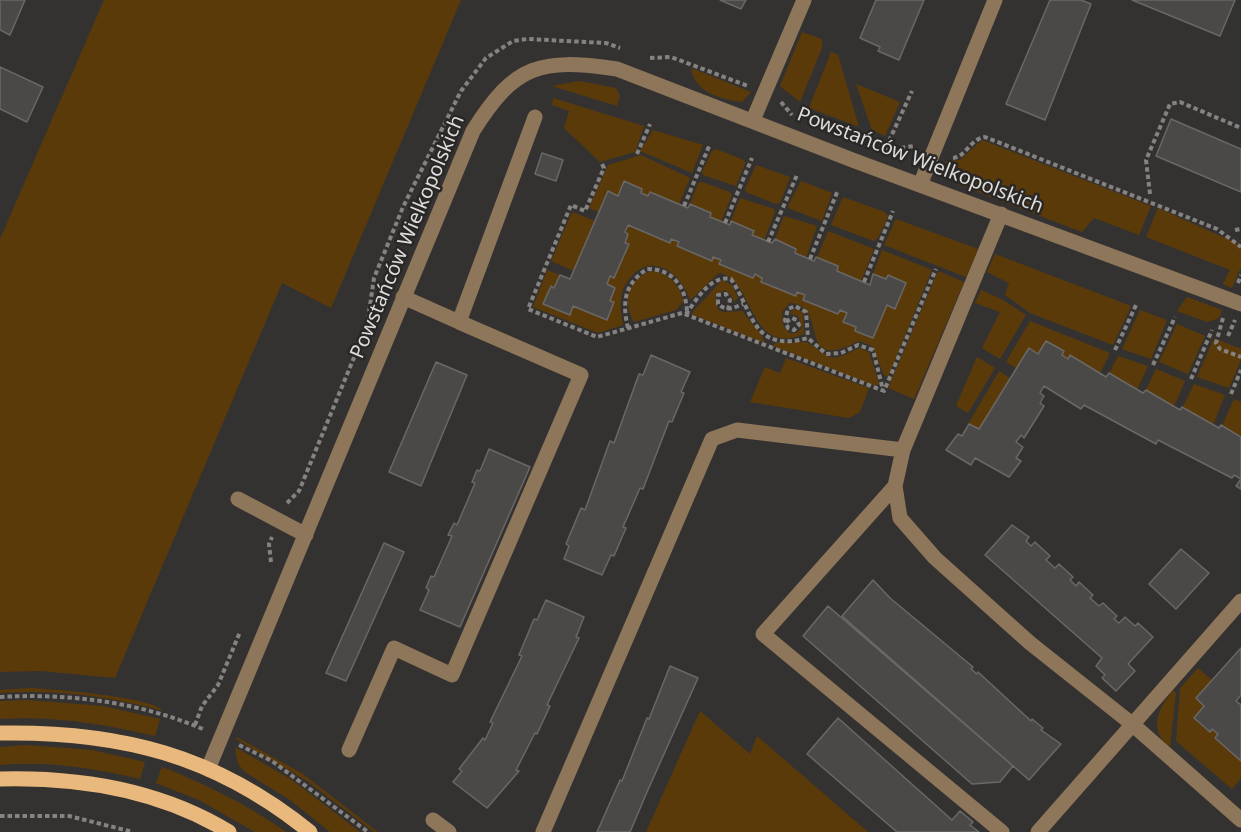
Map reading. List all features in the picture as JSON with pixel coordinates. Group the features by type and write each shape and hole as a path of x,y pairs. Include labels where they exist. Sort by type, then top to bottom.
{"main road":[{"path":"0,733 54,732 117,739 159,750 208,769 288,814 310,832"},
{"path":"0,779 47,778 104,785 159,800 188,811 229,832"}],"street":[{"path":"753,120 804,0"},
{"path":"920,185 995,0"},
{"name":"Powstańców Wielkopolskich","path":"208,769 473,131 489,106 506,86 521,75 537,68 557,64 577,63 617,69 1001,214 1239,310"},
{"path":"459,322 535,117"},
{"path":"1001,214 903,450 895,486 900,518 935,558 1030,643 1132,724 1241,820"},
{"path":"348,750 394,648 452,675 581,375 403,297"},
{"path":"543,832 712,439 736,430 903,450"},
{"path":"895,486 763,634 1002,832"},
{"path":"238,500 306,535"},
{"path":"1038,832 1241,601"},
{"path":"433,820 449,832"}],"path":[{"path":"889,141 912,91"},
{"path":"1150,194 1146,160 1170,104 1180,102 1241,128"},
{"path":"637,154 650,124"},
{"path":"933,152 955,159 969,144 985,137 1217,229 1241,247"},
{"path":"684,206 710,144"},
{"path":"724,223 752,158"},
{"path":"602,164 604,168 585,211 571,205 528,309 597,337 682,313 883,391"},
{"path":"768,242 796,175"},
{"path":"810,259 838,190"},
{"path":"864,282 893,211"},
{"path":"1234,230 1241,229"},
{"path":"628,328 624,299 629,285 647,269 659,269 672,275 686,298 686,314"},
{"path":"883,391 936,269"},
{"path":"686,314 715,280 722,277 731,279 752,322 771,337 796,341 808,338"},
{"path":"1115,350 1137,303"},
{"path":"728,309 743,304"},
{"path":"786,322 788,309 795,306 806,312 809,323 808,338"},
{"path":"1228,336 1239,310"},
{"path":"1226,312 1216,343 1220,349 1241,357"},
{"path":"1153,365 1175,317"},
{"path":"1191,379 1212,330"},
{"path":"768,346 771,337"},
{"path":"808,338 826,354 841,353 858,345 873,350 883,391"},
{"path":"1231,394 1241,370"},
{"path":"0,816 69,816 133,832"}],"shaded area":[{"path":"104,0 461,0 331,308 282,283 115,678 41,671 0,672 0,239"},
{"path":"802,32 822,39 822,48 800,102 780,86"},
{"path":"831,52 838,55 859,127 809,108"},
{"path":"691,68 751,92 742,102 709,93 697,83"},
{"path":"579,81 616,88 620,96 617,106 552,86"},
{"path":"856,84 900,102 885,136 872,130"},
{"path":"553,98 644,126 635,152 600,162 564,128 569,111 552,105"},
{"path":"653,130 703,145 692,173 640,151"},
{"path":"982,140 1151,206 1139,235 1094,218 1082,232 959,185 952,180 945,161 960,160"},
{"path":"716,149 744,160 745,163 736,186 703,175 702,172 712,151"},
{"path":"641,155 690,178 679,204 650,192 648,196 641,193 642,189 625,181 618,196 608,192 599,212 589,208 608,165"},
{"path":"756,165 790,177 780,203 776,204 746,192 745,189"},
{"path":"801,181 832,193 822,221 790,209 788,206"},
{"path":"702,182 730,192 732,195 721,222 710,217 711,213 690,204 698,183"},
{"path":"843,197 885,212 888,216 878,238 874,241 831,225"},
{"path":"740,198 774,209 775,212 764,240 752,235 753,231 731,221"},
{"path":"1158,208 1241,245 1241,267 1232,288 1223,284 1230,270 1146,237"},
{"path":"572,212 595,221 574,271 551,261"},
{"path":"784,216 817,226 806,258 795,253 796,248 775,239"},
{"path":"896,219 978,249 966,277 884,245"},
{"path":"628,225 669,243 671,239 679,242 677,246 711,261 713,257 721,260 719,264 753,278 755,274 762,278 761,282 795,296 797,292 805,295 803,300 837,314 840,310 847,313 856,327 855,331 872,338 887,305 895,308 906,283 888,275 886,279 873,274 882,250 932,270 888,377 884,375 872,346 859,341 839,349 827,350 819,344 809,315 802,307 790,303 782,312 783,325 789,333 796,333 802,328 798,316 790,314 792,310 798,309 803,313 804,334 786,338 772,335 762,327 740,288 731,278 719,273 690,300 679,280 671,273 653,266 643,268 634,273 623,288 621,304 623,325 598,333 533,307 547,270 560,275 554,288 550,286 543,304 569,314 573,306 607,320 614,303 610,301 615,288 607,284 610,276 614,278 629,245 625,243"},
{"path":"828,231 874,249 861,281 837,271 838,266 817,258"},
{"path":"995,254 1131,306 1113,345 1030,313 1005,295 1009,283 987,272"},
{"path":"650,271 672,280 684,301 676,310 634,322 628,307 629,292 637,280"},
{"path":"938,271 964,282 914,399 888,388"},
{"path":"722,280 732,285 738,298 734,302 725,290 715,295 718,310 742,311 765,343 691,314"},
{"path":"981,290 1003,300 1026,315 1000,359 982,348 1000,312 975,303"},
{"path":"1187,297 1222,310 1219,318 1207,322 1177,311"},
{"path":"1140,310 1167,320 1151,359 1122,349"},
{"path":"1030,321 1110,353 1100,373 1062,355 1064,351 1047,341 1038,353 1028,349 1016,368 1006,362"},
{"path":"1177,324 1205,336 1188,374 1159,362"},
{"path":"1214,338 1241,349 1241,360 1229,388 1197,377"},
{"path":"806,342 835,358 859,348 869,352 879,383 876,386 773,346 775,343"},
{"path":"1118,356 1148,366 1137,390 1109,374"},
{"path":"977,357 995,368 968,413 956,406"},
{"path":"786,358 869,388 860,412 849,418 750,402 765,367 780,373"},
{"path":"1156,369 1185,381 1174,406 1146,390"},
{"path":"999,371 1010,378 979,429 968,424"},
{"path":"1194,384 1225,395 1213,425 1183,407"},
{"path":"1234,399 1241,402 1241,437 1222,426"},
{"path":"1198,668 1212,680 1196,698 1204,706 1194,719 1209,732 1212,729 1218,734 1215,738 1241,761 1241,778 1232,789 1176,741 1180,688"},
{"path":"30,688 122,698 156,706 163,711 123,701 82,695 41,692 0,693 0,690"},
{"path":"1173,690 1176,693 1170,747 1163,740 1157,726 1163,704"},
{"path":"27,700 103,706 160,719 155,736 78,722 0,719 0,701"},
{"path":"700,711 750,754 757,736 868,832 646,832"},
{"path":"237,737 303,774 378,832 374,832 307,781 236,739"},
{"path":"26,745 92,750 145,762 140,779 70,766 0,765 0,747"},
{"path":"235,747 292,780 360,832 330,832 290,800 245,772 238,764"},
{"path":"162,767 226,795 286,832 255,832 199,800 156,783"}],"building":[{"path":"0,0 25,0 10,35 0,30"},
{"path":"720,0 746,0 741,9"},
{"path":"876,0 924,0 899,60 878,51 880,47 860,38"},
{"path":"1050,0 1081,0 1091,4 1045,120 1006,104"},
{"path":"1132,0 1235,0 1220,36"},
{"path":"0,67 43,87 27,122 0,109"},
{"path":"1171,119 1241,149 1241,192 1156,156"},
{"path":"542,153 563,160 556,181 535,174"},
{"path":"624,181 642,189 641,193 648,196 650,192 688,208 690,204 711,213 710,217 730,225 731,221 754,231 752,235 772,243 775,239 796,249 795,253 814,261 816,257 838,266 837,271 870,285 873,274 886,279 888,275 906,283 895,309 887,305 873,338 855,331 856,327 843,322 847,313 840,310 838,314 803,300 805,295 797,292 796,296 761,282 762,278 755,274 753,278 719,264 721,260 713,257 712,261 677,246 679,242 671,239 670,243 628,225 625,232 628,234 625,243 629,244 614,278 610,276 607,284 615,288 610,301 614,302 607,320 573,306 570,315 543,304 551,286 554,288 560,275 570,279 608,191 618,196"},
{"path":"1046,341 1064,351 1062,355 1068,359 1070,355 1106,377 1109,373 1143,393 1146,390 1180,410 1182,407 1219,428 1221,425 1241,437 1241,479 1234,475 1232,478 1158,440 1156,444 1084,405 1081,409 1044,386 1040,393 1044,396 1040,403 1044,406 1024,438 1021,435 1016,442 1023,447 1016,458 1021,461 1009,477 975,458 971,465 946,450 958,434 962,436 969,424 979,429 1029,348 1038,354"},
{"path":"651,355 690,372 672,422 669,421 643,489 640,488 623,527 626,528 614,556 611,555 602,575 564,559 569,546 566,544 581,508 585,510 610,441 614,443 639,374 643,375"},
{"path":"436,362 467,375 421,486 389,472"},
{"path":"489,449 530,467 460,627 420,610 429,590 426,588 431,576 434,577 452,536 448,535 454,523 457,525 475,483 472,482 477,470 480,471"},
{"path":"1241,479 1241,489 1236,486"},
{"path":"1012,525 1029,537 1026,541 1031,546 1035,542 1050,556 1046,560 1055,568 1059,564 1073,577 1070,580 1076,586 1079,582 1093,595 1090,598 1099,606 1103,603 1117,616 1114,619 1119,623 1125,617 1135,626 1138,623 1153,637 1128,664 1135,671 1116,691 1102,678 1105,675 1096,666 1102,658 985,555"},
{"path":"384,543 404,552 346,681 326,673"},
{"path":"1181,549 1209,573 1176,609 1149,584"},
{"path":"873,580 890,598 973,667 971,669 977,674 978,672 1031,721 1032,719 1043,728 1041,730 1061,744 1029,780 842,616"},
{"path":"546,600 584,617 576,637 579,638 547,705 550,706 537,734 535,733 516,770 519,771 487,808 453,782 462,771 459,769 483,738 485,740 493,723 490,722 522,656 519,655 534,619 537,620"},
{"path":"828,606 1013,766 1000,782 972,784 803,636"},
{"path":"1241,648 1241,695 1236,701 1241,705 1241,761 1215,738 1218,734 1212,729 1210,732 1194,718 1204,706 1196,698"},
{"path":"670,666 698,678 630,832 597,832 620,780 622,781"},
{"path":"838,718 952,820 960,811 973,822 970,825 979,832 897,832 807,754"}]}
